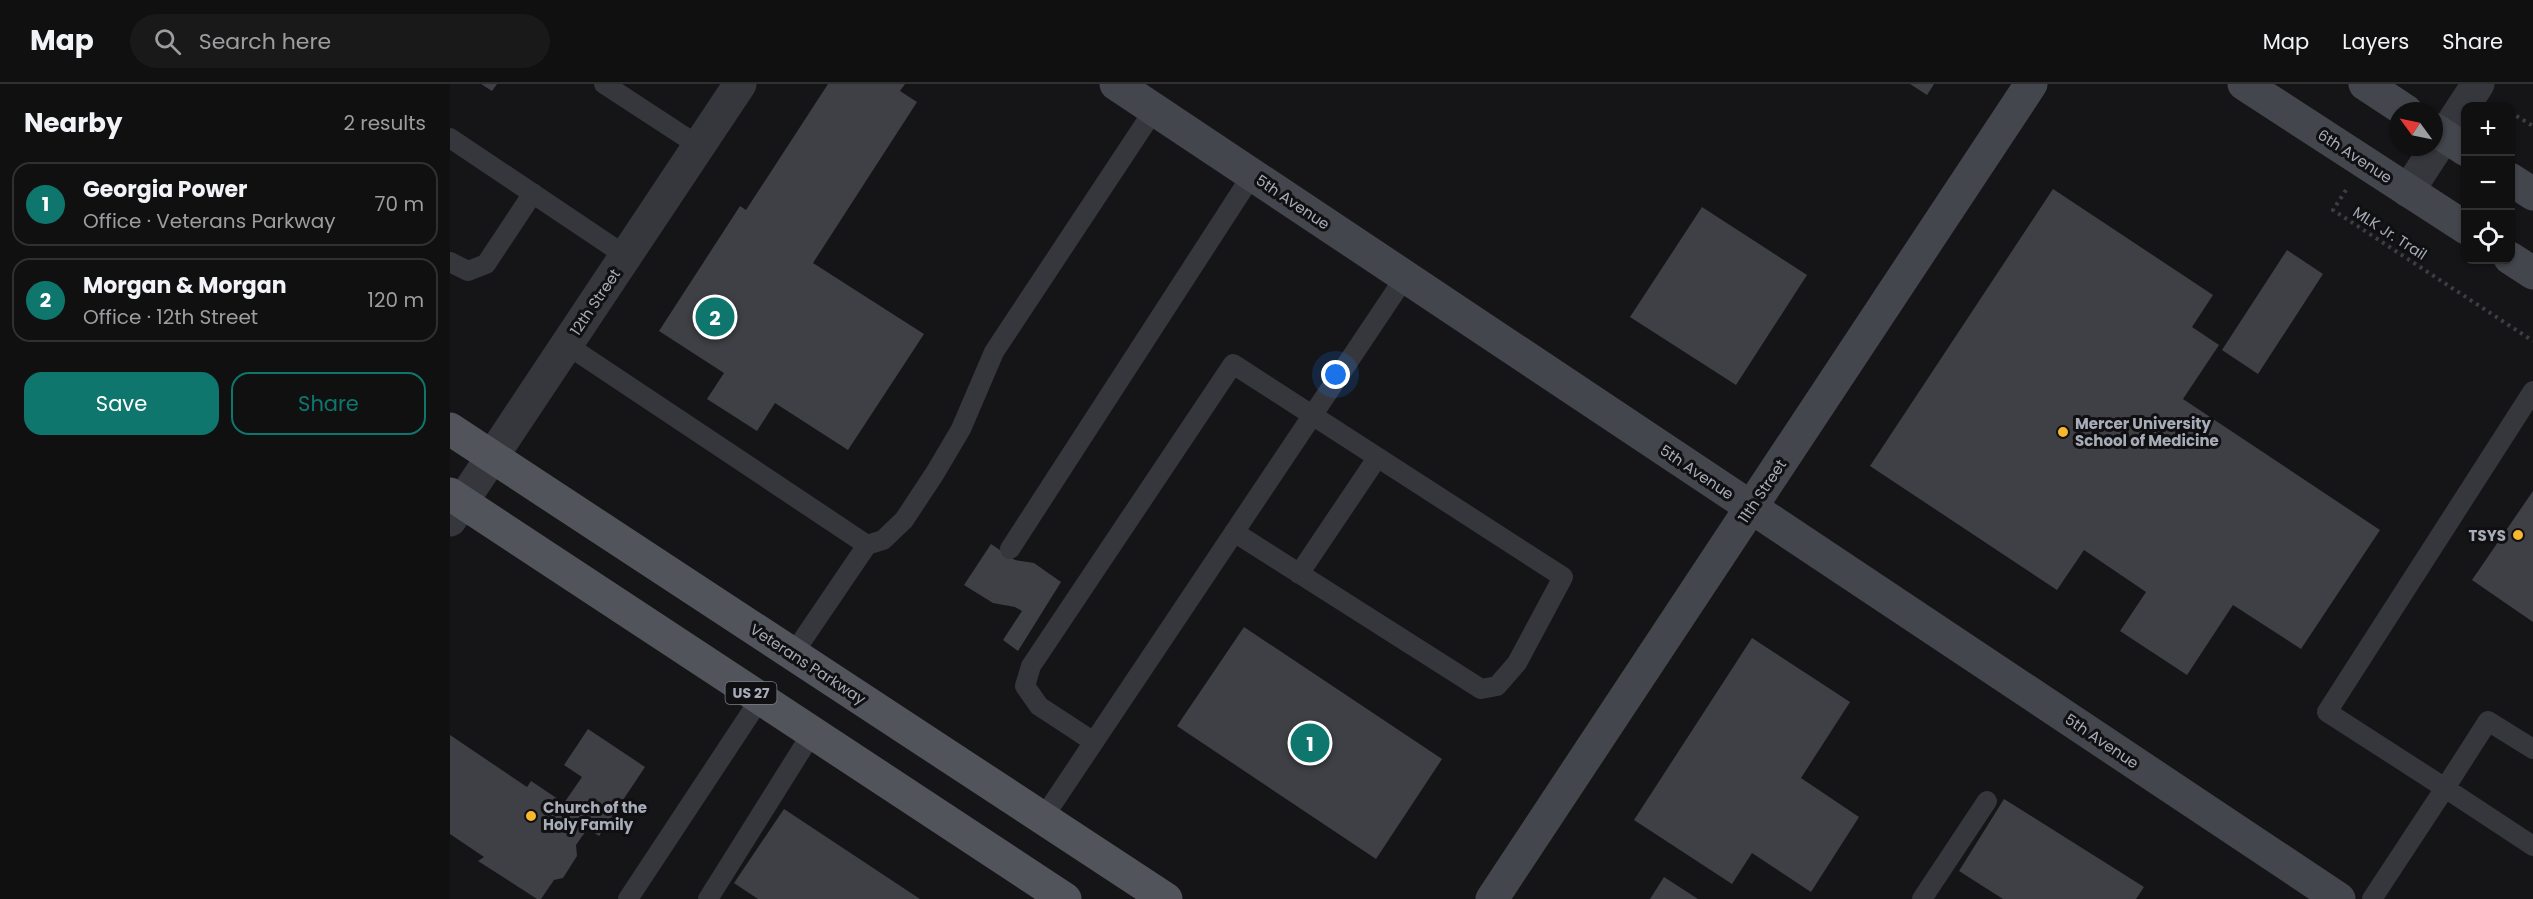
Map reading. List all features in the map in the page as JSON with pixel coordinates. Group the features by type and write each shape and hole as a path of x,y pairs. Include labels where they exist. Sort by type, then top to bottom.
{"main road":[{"name":"Veterans Parkway","path":"450,429 1166,899"},
{"name":"US 27","path":"454,506 760,699 1065,899"}],"street":[{"name":"12th Street","path":"454,506 567,345 740,84"},
{"name":"5th Avenue","path":"1116,84 2339,899"},
{"name":"11th Street","path":"1492,899 2031,84"},
{"name":"6th Avenue","path":"2244,84 2461,225"},
{"path":"2365,84 2392,102"},
{"path":"2408,190 2448,138 2478,84"},
{"path":"2515,182 2533,194"},
{"path":"2515,261 2533,273"}],"lane":[{"path":"604,84 699,146"},
{"path":"793,654 867,545 883,540 904,520 961,429 994,352 1154,110"},
{"path":"450,138 626,256"},
{"path":"1010,549 1252,175"},
{"path":"450,262 468,271 486,264 533,193"},
{"path":"1043,818 1404,277"},
{"path":"567,345 867,545"},
{"path":"1095,742 1039,706 1025,686 1031,666 1233,364 1563,577 1517,663 1497,686 1481,689 1234,532"},
{"path":"2533,391 2327,712 2533,846"},
{"path":"1299,574 1377,458"},
{"path":"628,899 760,699"},
{"path":"2372,899 2488,721 2533,749"},
{"path":"708,899 812,733"},
{"path":"1922,899 1988,801"}],"path":[{"path":"2515,115 2533,126"},
{"name":"MLK Jr. Trail","path":"2365,162 2333,210 2533,341"}],"building":[{"path":"481,84 497,84 492,91"},
{"path":"828,84 905,84 900,91 917,102 813,263 924,334 848,450 775,403 757,431 707,399 724,373 659,331 740,206 746,210"},
{"path":"1910,84 1934,84 1927,95"},
{"name":"Mercer University School of Medicine","path":"2053,189 2213,295 2192,327 2219,345 2183,399 2380,530 2301,649 2233,605 2187,675 2120,631 2146,592 2084,550 2057,590 1870,466"},
{"path":"1702,207 1807,275 1736,385 1630,317"},
{"path":"2287,250 2323,274 2258,374 2222,350"},
{"name":"TSYS","path":"2533,491 2533,622 2472,580"},
{"path":"991,544 1015,560 1034,563 1061,582 1018,651 1003,640 1022,611 1015,607 993,603 964,585"},
{"path":"1244,627 1442,759 1376,859 1177,726"},
{"path":"1752,638 1850,702 1801,778 1859,817 1811,892 1752,853 1732,884 1634,820"},
{"name":"Church of the Holy Family","path":"588,729 645,767 599,836 588,828 576,845 577,856 563,878 554,880 541,899 537,899 478,861 484,857 450,834 450,735 527,787 531,781 564,803 582,777 564,765"},
{"path":"2004,799 2144,887 2136,899 2003,899 1959,871"},
{"path":"784,809 920,899 758,899 734,883"},
{"path":"1664,877 1698,899 1650,899"}],"place":[{"name":"Morgan & Morgan","path":"715,317"},
{"name":"Mercer University School of Medicine","path":"2063,432"},
{"name":"TSYS","path":"2518,535"},
{"name":"Georgia Power","path":"1310,743"},
{"name":"Church of the Holy Family","path":"531,816"}]}
